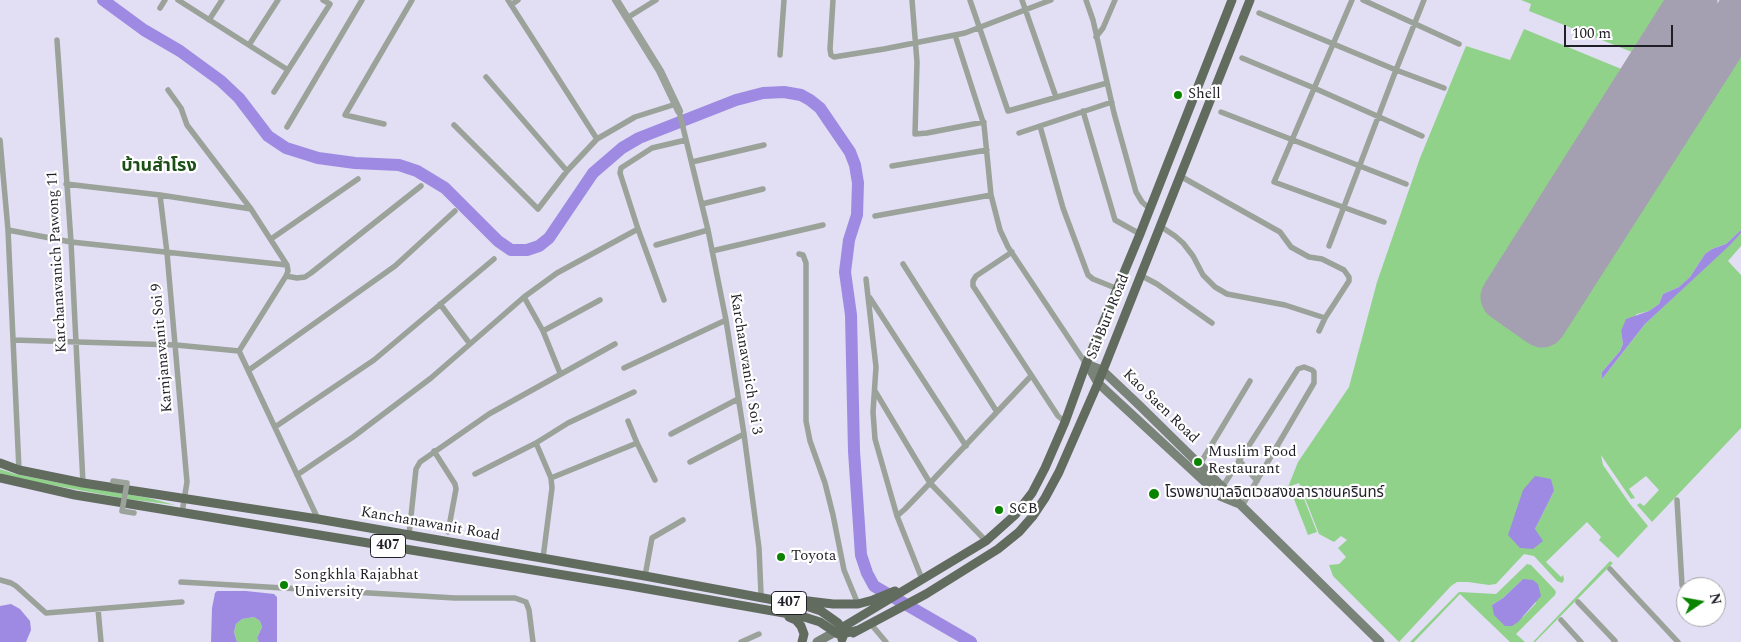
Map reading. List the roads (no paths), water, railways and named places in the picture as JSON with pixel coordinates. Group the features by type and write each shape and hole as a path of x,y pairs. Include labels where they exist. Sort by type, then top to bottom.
{"main road":[{"name":"Sai Buri Road","path":"840,635 875,604 986,541 1015,516 1032,493 1046,468 1232,0"},
{"name":"Sai Buri Road","path":"840,635 858,630 926,594 998,550 1034,516 1046,498 1098,383 1250,0"},
{"path":"1086,364 1102,370"},
{"name":"Kao Saen Road","path":"1086,364 1098,383 1220,496 1242,506"},
{"name":"Kao Saen Road","path":"1102,370 1223,486 1380,642"},
{"name":"Kanchanawanit Road","path":"0,464 19,470 83,483 184,500 318,519 731,591 806,606 830,617 840,635"},
{"name":"Kanchanawanit Road","path":"0,478 75,495 631,586 801,616 820,622 840,635"},
{"path":"731,591 832,604 875,604"},
{"path":"776,612 799,622 804,634 802,642"},
{"path":"817,642 840,635"}],"street":[{"path":"160,8 165,0"},
{"path":"178,0 288,70"},
{"path":"209,20 222,0"},
{"path":"248,45 278,0"},
{"path":"274,92 330,4 323,0"},
{"path":"287,127 362,0"},
{"path":"384,124 345,115 412,0"},
{"path":"518,0 510,2 596,138"},
{"path":"454,125 538,209 567,171 596,138 635,117 677,107 660,71 616,0"},
{"path":"627,18 656,0"},
{"path":"780,55 784,0"},
{"path":"833,0 830,54 834,57 916,43 980,29 1051,0"},
{"path":"912,0 916,43 915,134 984,122"},
{"path":"970,0 1008,111 1107,82"},
{"path":"1022,0 1056,97"},
{"path":"1086,0 1136,192 1142,202 1150,209"},
{"path":"1096,37 1103,28 1115,0"},
{"path":"1352,0 1274,182 1384,222"},
{"path":"1363,0 1459,44"},
{"path":"1329,246 1424,0"},
{"path":"1259,13 1444,88"},
{"path":"955,35 984,122 991,195 1000,230 1012,252 1086,364"},
{"name":"Karchanavanich Pawong 11","path":"57,40 71,242 83,483"},
{"path":"1242,58 1422,136"},
{"path":"486,77 567,171"},
{"path":"168,90 181,108 187,125 251,209 287,265 288,271 286,276 238,351"},
{"path":"1019,133 1112,102"},
{"name":"Karchanavanich Soi 3","path":"677,107 708,230 726,320 759,548 761,594"},
{"path":"1083,111 1115,220 1140,234"},
{"path":"1221,112 1406,184"},
{"path":"1040,126 1063,208 1088,275 1092,279 1118,289"},
{"path":"0,140 3,210 8,230 19,470"},
{"path":"664,300 620,173 621,168 652,148 686,140"},
{"path":"692,162 764,145"},
{"path":"892,166 987,150"},
{"path":"1180,176 1280,232 1291,247 1309,257 1322,259 1344,270 1349,277 1349,281 1325,318 1319,331"},
{"path":"271,239 358,180"},
{"path":"66,184 160,195 251,209"},
{"path":"286,276 297,278 311,273 421,186"},
{"path":"702,204 763,189"},
{"name":"Karnjanavanit Soi 9","path":"160,195 176,345 187,482 182,513"},
{"path":"875,216 991,195"},
{"path":"249,370 395,266 455,211"},
{"path":"712,251 823,225"},
{"path":"1160,226 1184,243 1203,275 1222,292 1237,297 1285,305 1325,318"},
{"path":"298,475 353,437 431,378 524,297 557,273 638,229"},
{"path":"8,230 71,242 287,265"},
{"path":"656,245 708,230"},
{"path":"1012,252 976,276 973,286 1031,376 1064,422"},
{"path":"799,254 803,255 806,263 806,421 810,441 825,483 844,570 858,604"},
{"path":"274,427 374,360 494,258"},
{"path":"903,264 997,412"},
{"path":"1140,276 1156,284 1212,323"},
{"path":"866,279 876,367 873,412 875,439 896,516 920,580"},
{"path":"869,296 966,446"},
{"path":"524,297 543,332 560,373"},
{"path":"543,332 600,300"},
{"path":"440,304 470,344"},
{"path":"624,368 726,320"},
{"path":"13,340 176,345 238,351"},
{"path":"410,535 416,469 420,462 490,414 560,373 615,344"},
{"path":"238,351 249,370 318,519"},
{"path":"1223,486 1298,369 1304,367 1312,370 1314,372 1314,383 1242,506"},
{"path":"896,516 966,446 1031,376"},
{"path":"1200,464 1250,382"},
{"path":"875,391 930,483 986,541"},
{"path":"475,474 536,443 568,423 634,392"},
{"path":"672,434 738,399"},
{"path":"628,421 655,480"},
{"path":"690,462 744,434"},
{"path":"536,443 552,478 543,558"},
{"path":"552,478 637,443"},
{"path":"434,451 455,484 456,489 448,532"},
{"path":"1239,460 1256,481"},
{"path":"113,481 127,483 122,511 134,513"},
{"path":"1678,500 1682,577"},
{"path":"646,576 652,538 683,520"},
{"path":"1610,569 1678,642"},
{"path":"0,580 11,582 46,613 182,602"},
{"path":"181,582 455,598 515,598 526,602 534,642"},
{"path":"1578,602 1616,641 1614,642"},
{"path":"98,609 101,642"},
{"path":"1561,620 1581,642"},
{"path":"874,621 886,642"},
{"path":"741,642 759,634"}],"waterway":[{"path":"103,0 144,30 180,51 221,81 239,98 268,136 286,148 318,158 355,163 399,165 417,171 445,188 498,241 511,250 527,250 539,246 549,238 593,173 622,148 639,138 736,100 763,93 784,92 801,95 810,100 820,108 850,152 855,165 858,183 857,215 849,240 845,272 851,315 854,451 861,555 874,586 971,642"}],"place":[{"name":"Shell","path":"1178,95"},
{"name":"Muslim Food Restaurant","path":"1198,462"},
{"name":"โรงพยาบาลจิตเวชสงขลาราชนครินทร์","path":"1154,494"},
{"name":"SCB","path":"999,510"},
{"name":"Toyota","path":"781,557"},
{"name":"Songkhla Rajabhat University","path":"284,585"}],"district":[{"name":"บ้านสำโรง","path":"159,167"}]}
